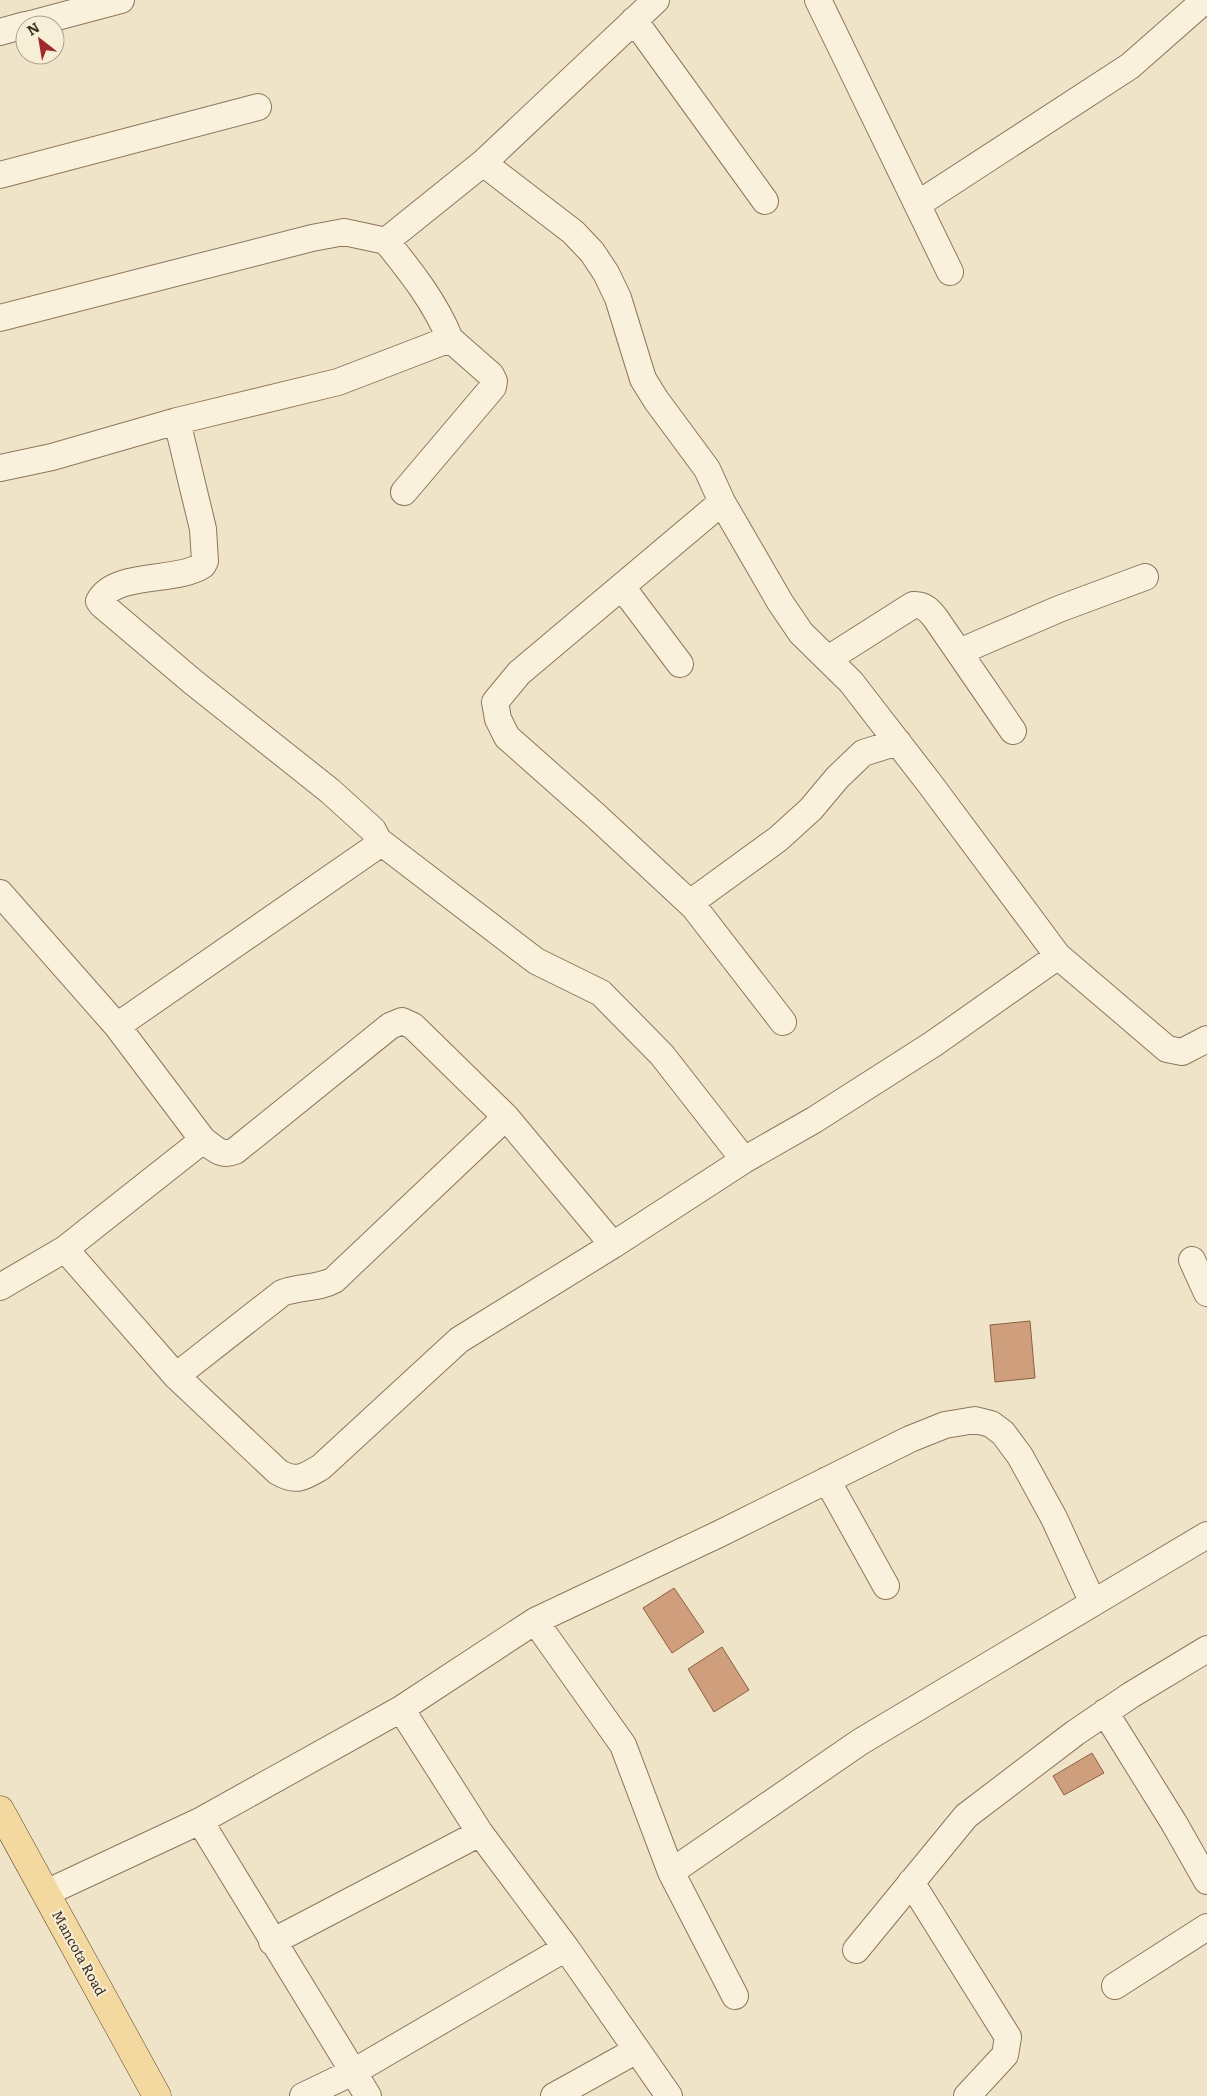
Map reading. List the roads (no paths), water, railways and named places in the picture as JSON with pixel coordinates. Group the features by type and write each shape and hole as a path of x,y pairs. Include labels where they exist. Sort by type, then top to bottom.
{"main road":[{"name":"Mancota Road","path":"0,1810 7,1838 46,1893 157,2096"}],"street":[{"path":"64,15 121,0"},
{"path":"386,241 482,162 656,0"},
{"path":"818,0 950,272"},
{"path":"918,204 1130,66 1204,0"},
{"path":"634,20 765,200"},
{"path":"0,32 15,28"},
{"path":"0,175 258,108"},
{"path":"482,162 573,232 592,252 618,298 643,379 656,400 707,469 722,502 780,602 801,633 851,682 1058,956 1166,1049 1182,1052 1207,1039"},
{"path":"0,318 312,238 344,232 386,241 420,284 440,314 450,339 491,375 493,387 404,492"},
{"path":"1,466 52,457 177,421 338,382 450,339"},
{"path":"177,421 203,529 205,561 203,565 192,571 129,583 105,592 100,601 101,604 193,682 330,791 373,830 378,840 536,961 601,993 662,1055 744,1160"},
{"path":"722,502 519,673 495,702 498,719 506,737 595,815 690,903 783,1022"},
{"path":"959,652 1058,609 1145,577"},
{"path":"622,587 680,664"},
{"path":"828,659 913,605 920,604 930,610 1013,731"},
{"path":"690,903 778,839 811,809 837,778 863,754 898,742"},
{"path":"116,1026 368,852 378,840"},
{"path":"0,893 116,1026 203,1140 220,1153 228,1154 236,1151 390,1026 402,1021 413,1026 506,1116 613,1245"},
{"path":"65,1249 176,1376 278,1472 290,1479 304,1477 321,1467 459,1340 613,1245 744,1160 814,1120 933,1044 1058,956"},
{"path":"176,1376 282,1293 297,1287 324,1286 334,1280 506,1116"},
{"path":"0,1287 65,1249 203,1140"},
{"path":"1192,1260 1207,1293"},
{"path":"46,1893 200,1821 401,1709 535,1621 910,1439 945,1425 975,1420 991,1424 1003,1433 1020,1456 1054,1518 1093,1603"},
{"path":"827,1480 886,1586"},
{"path":"671,1872 860,1742 1207,1535"},
{"path":"535,1621 623,1745 671,1872 735,1996"},
{"path":"856,1950 966,1816 1074,1733 1207,1649"},
{"path":"401,1709 480,1833 566,1948 669,2096"},
{"path":"1105,1712 1174,1823 1207,1881"},
{"path":"200,1821 272,1942 368,2096"},
{"path":"272,1942 480,1833"},
{"path":"912,1882 1008,2037 1005,2055 967,2096"},
{"path":"1116,1986 1207,1927"},
{"path":"303,2096 354,2071 566,1948"},
{"path":"554,2096 637,2050"}]}
